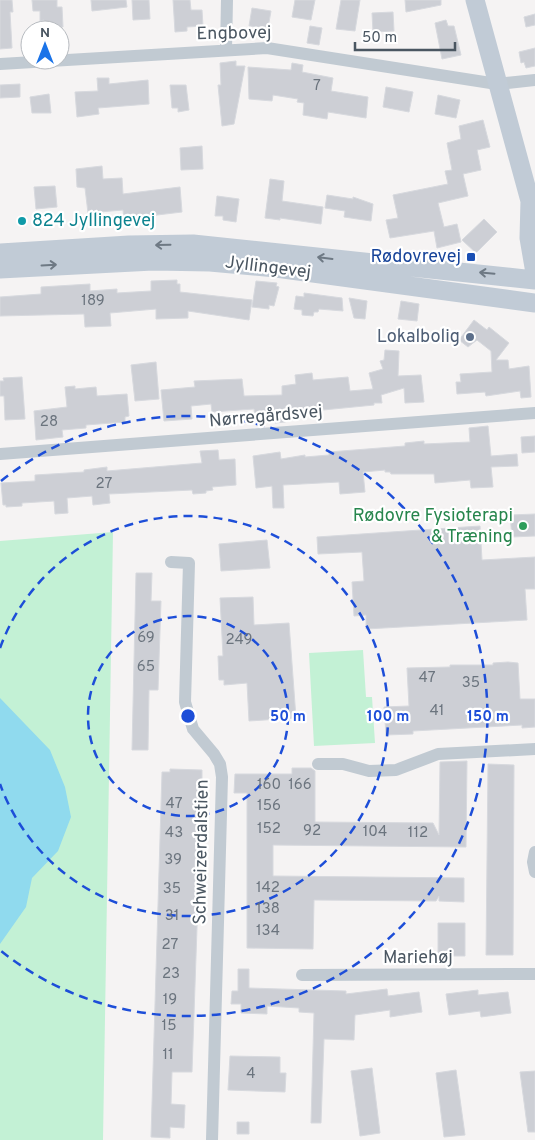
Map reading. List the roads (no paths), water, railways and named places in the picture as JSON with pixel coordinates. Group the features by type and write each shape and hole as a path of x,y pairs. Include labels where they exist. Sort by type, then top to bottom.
{"street":[{"path":"226,50 227,0"},
{"path":"475,0 497,84 533,204 529,238 535,273"},
{"name":"Engbovej","path":"0,64 267,48 497,84 535,80"},
{"name":"Jyllingevej","path":"0,253 129,245 193,244 535,280"},
{"name":"Jyllingevej","path":"0,269 153,260 210,262 276,268 535,303"},
{"name":"Nørregårdsvej","path":"0,454 535,413"},
{"name":"Schweizerdalstien","path":"171,562 188,563 185,702 193,729 214,754 220,764 222,777 212,1140"},
{"path":"318,764 343,764 369,771 396,770 438,754 535,749"},
{"path":"535,852 533,862 535,872"},
{"name":"Mariehøj","path":"302,976 535,974"}],"water":[{"path":"0,698 50,750 65,787 71,817 58,851 32,878 26,907 0,944"}],"place":[{"name":"824 Jyllingevej","path":"22,221"},
{"name":"Rødovrevej","path":"471,257"},
{"name":"Lokalbolig","path":"470,337"},
{"name":"Rødovre Fysioterapi & Træning","path":"523,526"}]}
